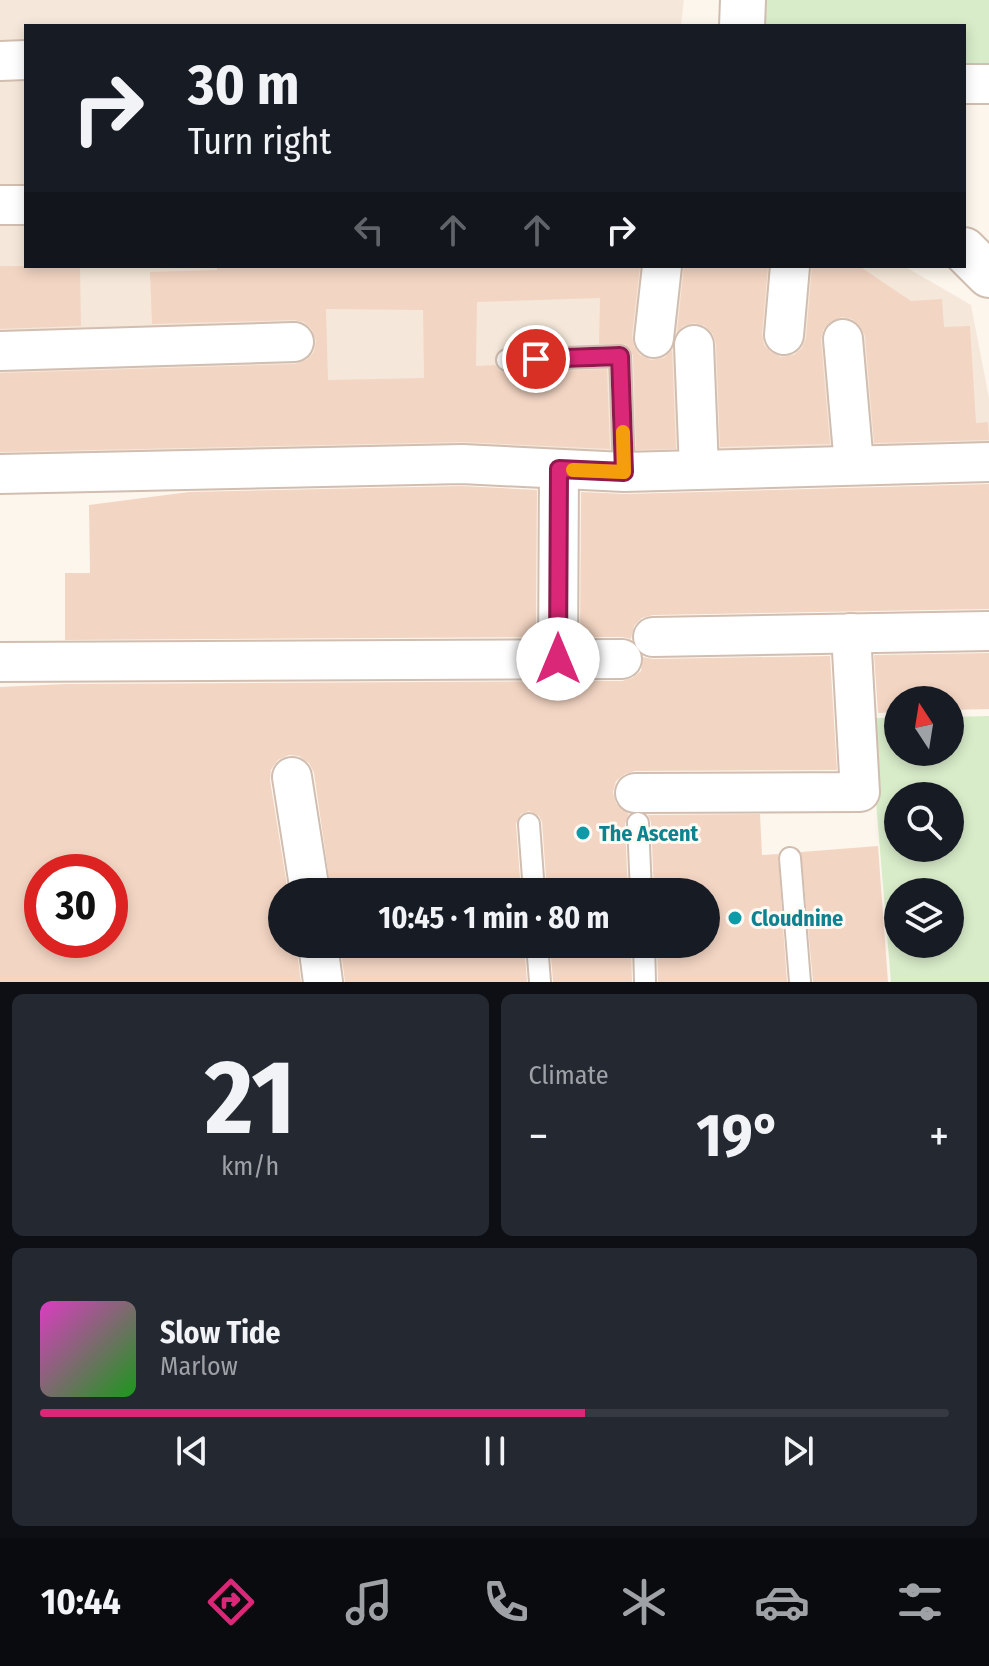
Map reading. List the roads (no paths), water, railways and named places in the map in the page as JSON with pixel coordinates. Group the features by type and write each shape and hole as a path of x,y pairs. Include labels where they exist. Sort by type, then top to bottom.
{"street":[{"path":"742,24 743,0"},
{"path":"0,61 24,60"},
{"path":"966,84 989,84"},
{"path":"0,205 24,205"},
{"path":"966,252 989,275"},
{"path":"654,338 662,268"},
{"path":"784,335 790,268"},
{"path":"843,339 854,465"},
{"path":"0,351 294,342"},
{"path":"694,345 699,469"},
{"path":"0,474 462,464 624,472 989,462"},
{"path":"558,659 559,469"},
{"path":"653,637 989,631"},
{"path":"636,808 860,792 851,633"},
{"path":"0,662 622,659"},
{"path":"292,777 308,878"},
{"path":"320,958 323,982"}],"lane":[{"path":"507,360 620,356 624,472"},
{"path":"636,808 640,878"},
{"path":"529,824 533,878"},
{"path":"790,858 800,982"},
{"path":"538,958 540,982"},
{"path":"644,958 645,982"}],"place":[{"name":"The Ascent","path":"583,833"},
{"name":"Cloudnine","path":"735,918"}]}
